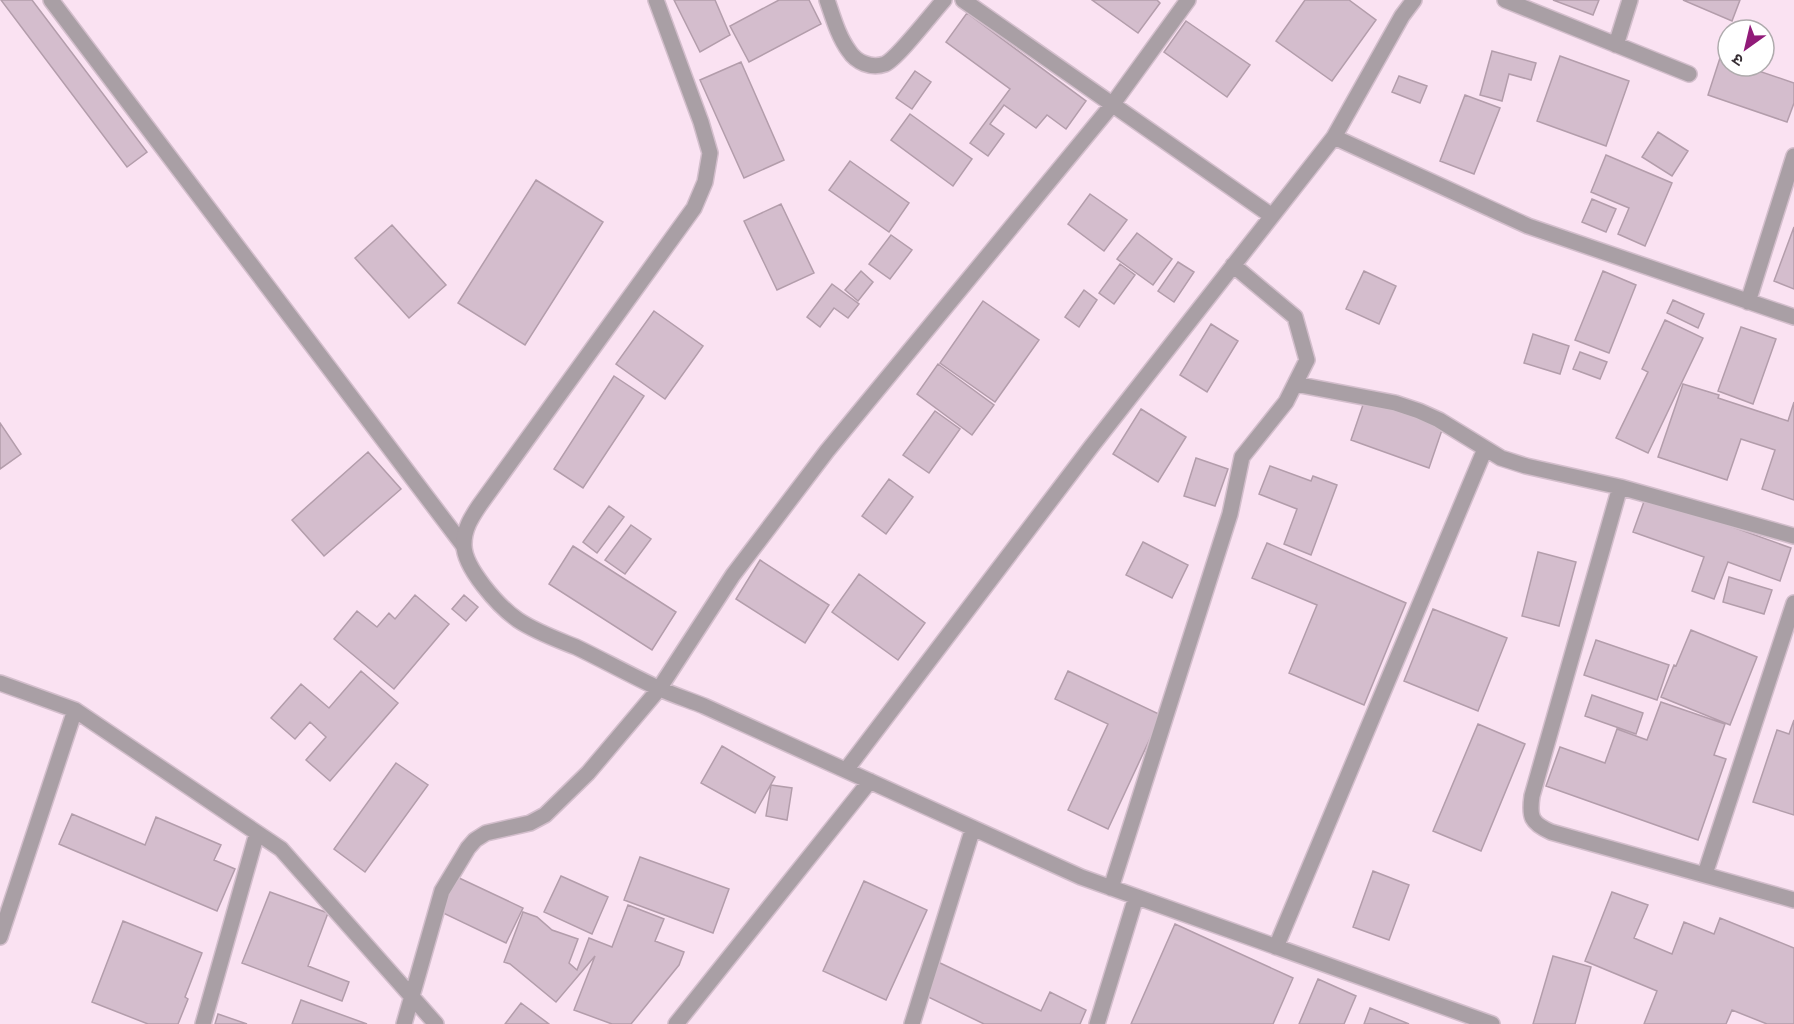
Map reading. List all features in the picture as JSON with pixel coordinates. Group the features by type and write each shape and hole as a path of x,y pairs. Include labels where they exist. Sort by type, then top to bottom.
{"street":[{"path":"51,0 463,545"},
{"path":"656,0 701,122 710,153 705,182 694,208 478,506 465,532 463,545 466,557 475,573 498,602 518,620 659,688 704,706 1081,877 1276,947 1464,1019 1492,1024"},
{"path":"827,0 840,36 850,53 860,62 872,66 886,64 897,54 944,0"},
{"path":"963,0 1272,216"},
{"path":"404,1024 442,891 468,848 486,833 530,823 545,815 588,773 659,688 733,575 827,451 1112,105 1188,0"},
{"path":"846,770 1091,447 1334,137 1402,16 1414,0"},
{"path":"1505,0 1689,74"},
{"path":"1616,45 1630,0"},
{"path":"1334,137 1528,226 1794,317"},
{"path":"1748,302 1794,156"},
{"path":"1111,888 1230,514 1242,457 1286,402 1307,360 1295,317 1233,265"},
{"path":"1295,384 1395,403 1419,411 1454,428 1501,458 1526,466 1620,487 1794,536"},
{"path":"1276,947 1485,449"},
{"path":"1620,487 1532,796 1530,813 1532,820 1539,827 1551,832 1794,900"},
{"path":"1705,874 1794,603"},
{"path":"0,684 75,710 281,849 436,1024"},
{"path":"0,937 75,710"},
{"path":"681,1022 870,781"},
{"path":"912,1024 973,828"},
{"path":"203,1024 257,833"},
{"path":"1097,1024 1137,897"}],"building":[{"path":"1,0 32,0 147,152 127,167"},
{"path":"674,0 715,0 730,35 700,52"},
{"path":"779,0 809,0 821,24 749,62 730,26"},
{"path":"1092,0 1157,0 1160,3 1138,33"},
{"path":"1305,0 1349,0 1376,20 1332,81 1276,41"},
{"path":"1553,0 1599,0 1593,15"},
{"path":"1683,0 1740,0 1733,18 1725,18"},
{"path":"967,13 1086,101 1066,129 1047,115 1036,128 1004,105 990,124 1004,134 988,156 970,143 1010,89 946,42"},
{"path":"1186,21 1250,65 1227,97 1164,52"},
{"path":"1492,51 1536,63 1531,80 1509,74 1502,101 1480,95"},
{"path":"1560,56 1629,81 1606,146 1537,121"},
{"path":"741,62 784,160 744,178 700,80"},
{"path":"1716,70 1716,78 1776,77 1794,83 1794,103 1787,122 1708,95"},
{"path":"915,71 931,82 912,109 896,98"},
{"path":"1399,76 1427,86 1420,103 1392,92"},
{"path":"1465,95 1500,108 1474,174 1440,161"},
{"path":"910,114 972,159 953,186 891,140"},
{"path":"1658,132 1688,151 1672,176 1642,157"},
{"path":"1606,155 1672,183 1645,246 1618,234 1629,208 1591,192"},
{"path":"850,161 909,203 889,232 829,190"},
{"path":"536,180 603,222 525,345 458,303"},
{"path":"1090,194 1127,220 1104,251 1068,224"},
{"path":"1592,199 1616,209 1606,232 1582,222"},
{"path":"781,204 814,273 777,290 744,221"},
{"path":"392,225 446,285 409,318 355,258"},
{"path":"1794,227 1794,289 1774,281"},
{"path":"1137,233 1172,259 1153,285 1117,259"},
{"path":"891,235 912,250 890,279 869,264"},
{"path":"1178,262 1194,272 1174,302 1158,291"},
{"path":"1120,264 1135,275 1114,304 1099,293"},
{"path":"861,271 873,282 858,301 845,290"},
{"path":"1364,271 1396,286 1379,324 1346,309"},
{"path":"1603,271 1636,285 1609,353 1575,340"},
{"path":"832,284 859,304 848,318 834,308 820,327 807,317"},
{"path":"1084,290 1097,300 1079,327 1065,317"},
{"path":"1673,300 1704,314 1698,328 1667,313"},
{"path":"983,301 1039,340 995,402 940,363"},
{"path":"654,311 703,346 665,399 616,364"},
{"path":"1665,320 1703,338 1648,453 1616,438 1648,372 1642,369"},
{"path":"1211,324 1238,341 1207,392 1180,375"},
{"path":"1741,327 1776,339 1753,404 1718,391"},
{"path":"1533,334 1569,346 1560,374 1524,363"},
{"path":"1580,352 1607,362 1600,379 1573,369"},
{"path":"938,364 994,405 972,435 917,394"},
{"path":"614,376 644,396 583,488 554,469"},
{"path":"1683,384 1788,421 1794,402 1794,500 1762,489 1775,450 1741,439 1727,480 1658,457"},
{"path":"1365,399 1443,427 1429,468 1351,440"},
{"path":"1141,409 1186,437 1158,482 1113,454"},
{"path":"935,411 960,429 929,473 903,455"},
{"path":"0,423 21,454 0,469"},
{"path":"368,452 401,489 324,556 292,520"},
{"path":"1196,458 1228,469 1215,506 1184,496"},
{"path":"1270,466 1311,481 1313,476 1337,485 1311,555 1284,544 1297,509 1259,494"},
{"path":"889,479 913,497 886,534 862,516"},
{"path":"1646,496 1791,548 1780,581 1728,562 1714,599 1692,591 1704,557 1633,532"},
{"path":"609,506 624,517 597,553 583,542"},
{"path":"631,525 651,539 625,574 605,560"},
{"path":"1143,542 1188,565 1172,598 1126,575"},
{"path":"1267,543 1406,603 1364,705 1289,673 1317,605 1252,578"},
{"path":"573,546 676,612 652,650 549,584"},
{"path":"1538,552 1576,562 1559,626 1522,616"},
{"path":"760,560 829,605 805,643 736,599"},
{"path":"859,574 925,623 898,660 832,612"},
{"path":"1729,577 1772,590 1764,614 1723,602"},
{"path":"415,595 449,624 394,689 334,639 357,611 377,627 389,613 395,619"},
{"path":"464,595 478,607 466,621 452,609"},
{"path":"1433,609 1507,638 1478,711 1404,681"},
{"path":"1691,630 1757,657 1730,725 1661,697"},
{"path":"1596,640 1669,665 1657,700 1584,675"},
{"path":"361,671 398,703 330,781 306,760 326,737 310,722 295,739 271,718 301,684 329,708"},
{"path":"1068,671 1161,715 1108,829 1068,810 1108,724 1055,699"},
{"path":"1592,695 1643,713 1636,734 1585,716"},
{"path":"1661,702 1725,724 1714,755 1726,759 1698,840 1546,786 1560,747 1605,763 1617,729 1647,740"},
{"path":"1794,720 1794,815 1753,802 1777,730 1789,734"},
{"path":"1478,724 1525,744 1481,851 1433,831"},
{"path":"722,746 775,777 755,813 701,783"},
{"path":"396,763 428,785 365,872 334,849"},
{"path":"771,785 792,788 787,820 766,816"},
{"path":"72,814 145,845 156,817 221,845 214,860 235,869 217,911 59,844"},
{"path":"640,857 729,889 713,933 624,900"},
{"path":"1373,871 1409,885 1389,940 1353,927"},
{"path":"561,876 608,897 592,934 544,912"},
{"path":"457,877 523,908 506,943 441,912"},
{"path":"864,881 927,910 886,1000 823,971"},
{"path":"270,892 328,913 308,966 349,982 342,1001 242,963"},
{"path":"1612,892 1648,905 1634,938 1672,954 1684,922 1714,934 1720,918 1794,948 1794,1024 1767,1024 1732,1010 1726,1024 1644,1024 1657,991 1585,961"},
{"path":"628,905 664,919 655,941 684,952 679,965 631,1024 612,1024 574,1010 595,956 556,1002 510,964 504,962 523,912 537,917 552,930 578,939 569,963 577,970 589,938 612,947"},
{"path":"123,921 202,953 185,997 188,999 178,1024 148,1024 92,1002"},
{"path":"1175,924 1293,978 1273,1024 1131,1024"},
{"path":"1553,956 1591,967 1575,1024 1533,1024"},
{"path":"938,962 1041,1011 1050,992 1086,1010 1080,1024 984,1024 922,994"},
{"path":"1318,979 1356,996 1344,1024 1299,1024"},
{"path":"301,1000 367,1024 292,1024"},
{"path":"521,1003 549,1024 505,1024"},
{"path":"1370,1008 1409,1024 1364,1024"},
{"path":"218,1014 247,1024 215,1024"}]}
